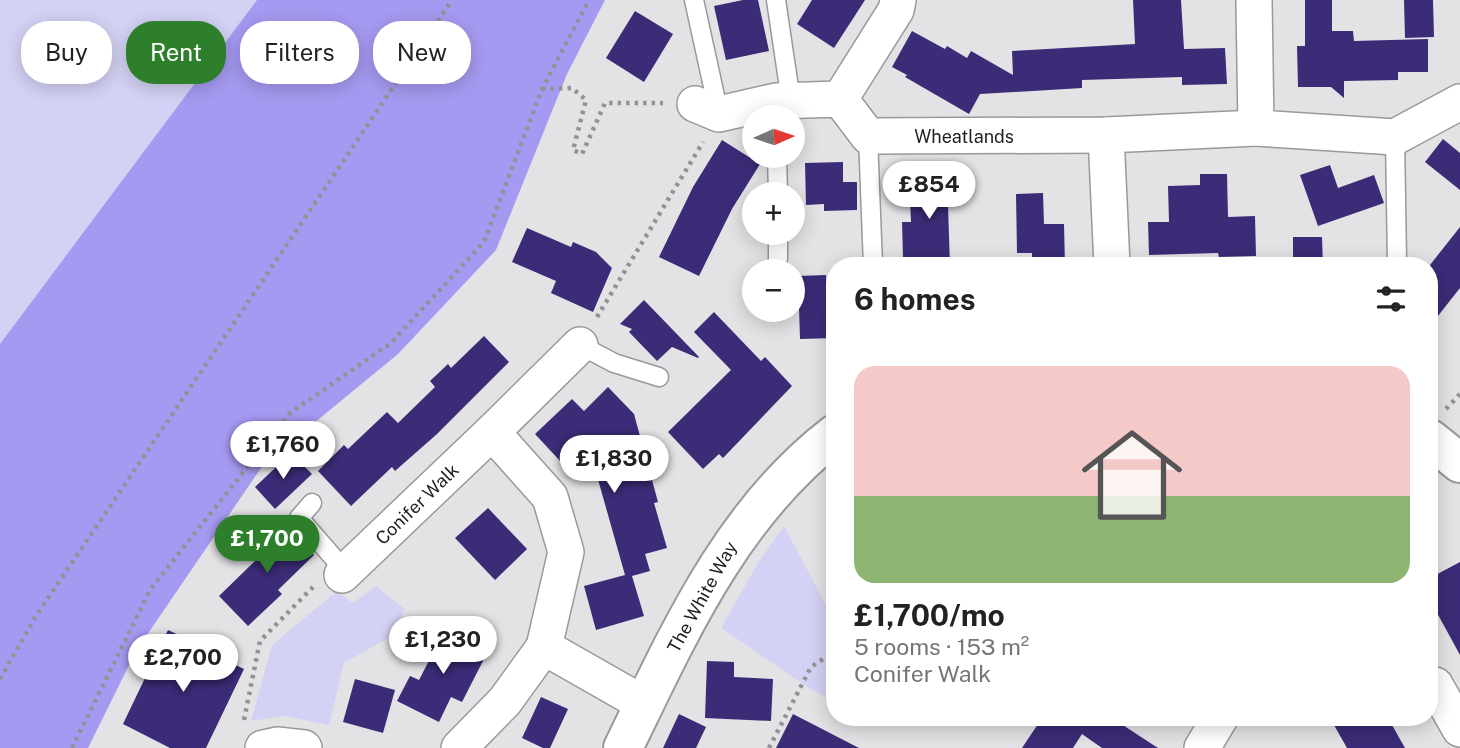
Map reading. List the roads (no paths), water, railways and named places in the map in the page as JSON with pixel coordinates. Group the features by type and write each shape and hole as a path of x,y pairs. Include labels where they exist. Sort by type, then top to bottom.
{"street":[{"path":"840,99 896,10 898,0"},
{"path":"1254,0 1256,128"},
{"path":"789,105 840,99"},
{"path":"840,99 868,136"},
{"path":"1395,137 1460,102"},
{"path":"707,109 742,108"},
{"name":"Wheatlands","path":"868,136 1106,135 1256,128 1395,137"},
{"path":"1106,135 1112,257"},
{"name":"Conifer Walk","path":"344,574 580,345"},
{"path":"459,748 505,701 544,647 566,552 551,497 492,432"},
{"name":"The White Way","path":"623,748 719,562 748,520 775,488 826,442"},
{"path":"1438,445 1460,463"},
{"path":"544,647 644,704"},
{"path":"1438,690 1460,729"},
{"path":"1202,748 1215,726"},
{"path":"253,735 277,745 304,748"}],"lane":[{"path":"694,0 707,109"},
{"path":"776,0 781,105"},
{"path":"868,136 873,257"},
{"path":"1395,137 1397,257"},
{"path":"778,245 778,259"},
{"path":"580,345 614,363 659,377"},
{"path":"312,503 299,518 344,574"}]}
